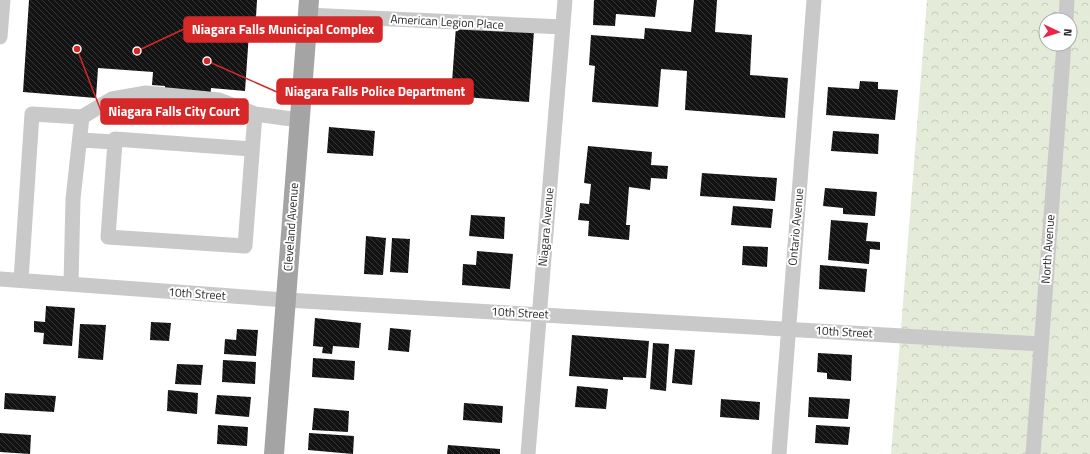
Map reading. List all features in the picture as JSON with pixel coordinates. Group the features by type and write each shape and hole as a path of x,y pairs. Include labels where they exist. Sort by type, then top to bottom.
{"main road":[{"name":"Cleveland Avenue","path":"274,454 308,8"}],"street":[{"path":"0,37 3,0"},
{"name":"Niagara Avenue","path":"528,454 538,314 565,0"},
{"name":"Ontario Avenue","path":"779,454 814,0"},
{"path":"1066,12 1067,0"},
{"name":"American Legion Place","path":"308,8 563,27"},
{"name":"North Avenue","path":"1033,454 1040,344 1063,52"},
{"path":"21,280 32,114 82,117 112,99 146,93 219,100 255,114 299,120"},
{"path":"115,142 108,237 245,246 255,114"},
{"path":"71,284 73,199 82,117"},
{"path":"80,140 115,142 116,139 252,149"},
{"name":"10th Street","path":"0,279 286,300 1040,344"}],"green space":[{"path":"927,0 1090,0 1090,454 891,454"}],"building":[{"path":"29,0 257,0 255,34 249,33 245,91 211,88 210,104 164,101 165,86 152,85 153,72 98,68 96,98 23,92"},
{"path":"594,0 657,0 655,17 616,14 615,26 593,25"},
{"path":"694,0 717,0 715,32 752,35 750,75 788,78 785,118 685,110 687,71 661,69 658,107 592,102 595,66 589,65 591,35 644,39 645,28 691,32"},
{"path":"456,26 534,31 529,102 451,96"},
{"path":"860,81 878,82 878,89 898,90 895,120 826,115 828,87 859,89"},
{"path":"329,127 375,131 373,156 327,153"},
{"path":"833,131 879,134 878,154 831,151"},
{"path":"588,146 652,152 651,165 668,166 667,179 651,178 650,190 629,187 626,225 630,225 629,240 588,236 589,221 578,220 580,203 589,204 591,184 584,183"},
{"path":"702,173 777,178 775,201 700,196"},
{"path":"825,188 877,192 875,216 843,214 843,208 823,206"},
{"path":"733,206 773,209 771,228 731,225"},
{"path":"471,215 505,217 504,239 469,236"},
{"path":"831,220 868,223 866,241 880,242 880,250 870,249 869,264 828,260"},
{"path":"366,236 386,238 383,275 364,274"},
{"path":"392,238 410,239 408,273 390,272"},
{"path":"743,246 768,247 767,267 742,265"},
{"path":"477,251 513,254 510,289 462,285 463,264 476,265"},
{"path":"820,265 867,269 865,292 819,289"},
{"path":"46,306 75,308 72,346 43,344 44,333 34,332 34,321 45,322"},
{"path":"315,318 361,323 359,348 333,346 332,354 322,353 323,347 313,346"},
{"path":"151,322 171,323 169,341 150,340"},
{"path":"80,324 106,325 103,360 78,358"},
{"path":"390,328 411,330 409,352 388,350"},
{"path":"237,329 258,330 256,356 224,354 225,339 236,340"},
{"path":"572,335 649,341 646,378 623,377 623,380 569,376"},
{"path":"653,343 669,344 666,391 650,389"},
{"path":"675,349 695,350 692,385 672,383"},
{"path":"818,353 852,355 851,381 827,379 827,373 817,372"},
{"path":"313,358 355,361 354,380 312,377"},
{"path":"223,360 256,362 255,384 222,382"},
{"path":"177,364 203,365 201,385 175,384"},
{"path":"577,386 608,389 606,409 575,407"},
{"path":"168,390 198,393 197,414 167,411"},
{"path":"5,393 56,396 54,412 4,409"},
{"path":"217,395 251,397 249,417 215,414"},
{"path":"809,397 850,399 848,419 808,417"},
{"path":"721,399 760,402 759,420 720,417"},
{"path":"464,403 503,406 502,423 463,420"},
{"path":"314,408 349,411 348,432 312,430"},
{"path":"218,425 248,427 247,446 217,444"},
{"path":"816,425 850,427 848,445 815,443"},
{"path":"0,433 31,435 30,454 0,452"},
{"path":"309,433 354,436 353,454 308,450"},
{"path":"448,445 500,449 500,454 447,454"}],"place":[{"name":"Niagara Falls City Court","path":"77,49"},
{"name":"Niagara Falls Municipal Complex","path":"137,51"},
{"name":"Niagara Falls Police Department","path":"207,61"}]}
